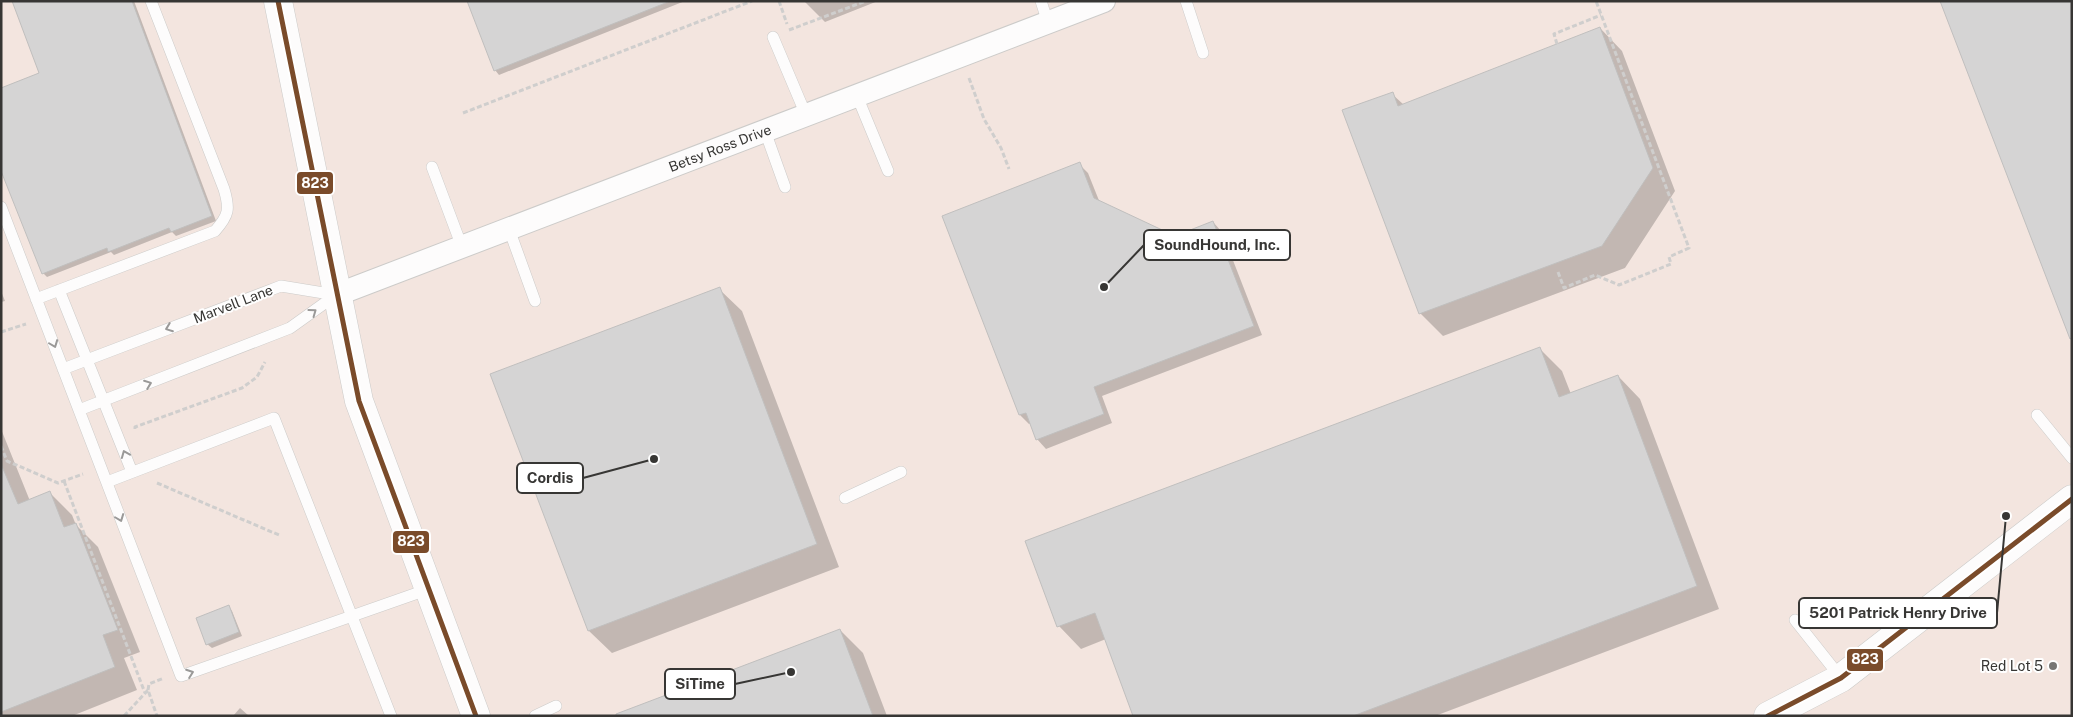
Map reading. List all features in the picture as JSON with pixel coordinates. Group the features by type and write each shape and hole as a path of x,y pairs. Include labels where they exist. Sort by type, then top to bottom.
{"street":[{"path":"278,1 336,295 359,401 476,716"},
{"name":"Betsy Ross Drive","path":"336,295 1104,1"},
{"path":"1768,716 1841,678 2072,499"}],"lane":[{"path":"36,299 215,230 226,219 228,204 224,189 151,1"},
{"path":"1041,1 1048,23"},
{"path":"1186,1 1203,53"},
{"path":"774,37 806,115"},
{"path":"858,96 888,171"},
{"path":"765,131 785,187"},
{"path":"432,167 462,247"},
{"path":"1,207 181,676 350,615 429,589"},
{"path":"509,229 535,302"},
{"name":"Marvell Lane","path":"63,369 280,286 336,295"},
{"path":"59,290 132,472"},
{"path":"79,410 290,328 336,295"},
{"path":"2037,415 2072,458"},
{"path":"106,482 274,418 391,716"},
{"path":"845,498 901,472"},
{"path":"1795,620 1841,678"},
{"path":"535,716 556,706"}],"path":[{"path":"463,113 752,1"},
{"path":"779,1 789,30 866,1"},
{"path":"1558,272 1564,288 1595,275 1620,285 1671,264 1669,257 1690,248 1596,1"},
{"path":"1557,44 1554,34 1601,15"},
{"path":"969,78 984,119 1001,148 1009,169"},
{"path":"1,332 26,324"},
{"path":"1,446 7,461 58,483 83,474"},
{"path":"64,481 145,693"},
{"path":"124,716 148,690 157,716"}],"shaded area":[{"path":"1,1 2072,1 2072,716 1,716"}],"building":[{"path":"12,1 132,1 212,216 171,232 169,228 108,252 107,248 42,274 1,171 1,88 39,73"},
{"path":"467,1 668,1 668,2 494,71"},
{"path":"1940,1 2072,1 2072,338 2070,339"},
{"path":"1600,27 1653,168 1602,246 1419,314 1342,110 1393,92 1398,106"},
{"path":"1080,162 1094,198 1175,236 1213,221 1254,326 1094,387 1104,414 1036,440 1026,413 1019,415 942,216"},
{"path":"720,287 817,544 588,631 490,374"},
{"path":"1540,347 1559,397 1618,375 1697,586 1353,716 1133,716 1095,613 1057,627 1025,541"},
{"path":"1,464 18,504 50,491 64,527 76,523 118,630 103,635 115,667 1,712"},
{"path":"229,605 239,632 206,645 196,618"},
{"path":"840,629 873,716 616,716 616,714"}],"transit line":[{"name":"823","path":"278,1 359,401 476,716"},
{"name":"823","path":"1768,716 1841,678 2072,499"}],"place":[{"name":"SoundHound, Inc.","path":"1104,287"},
{"name":"Cordis","path":"654,459"},
{"name":"5201 Patrick Henry Drive","path":"2006,516"},
{"name":"Red Lot 5","path":"2053,666"},
{"name":"SiTime","path":"791,672"}]}
